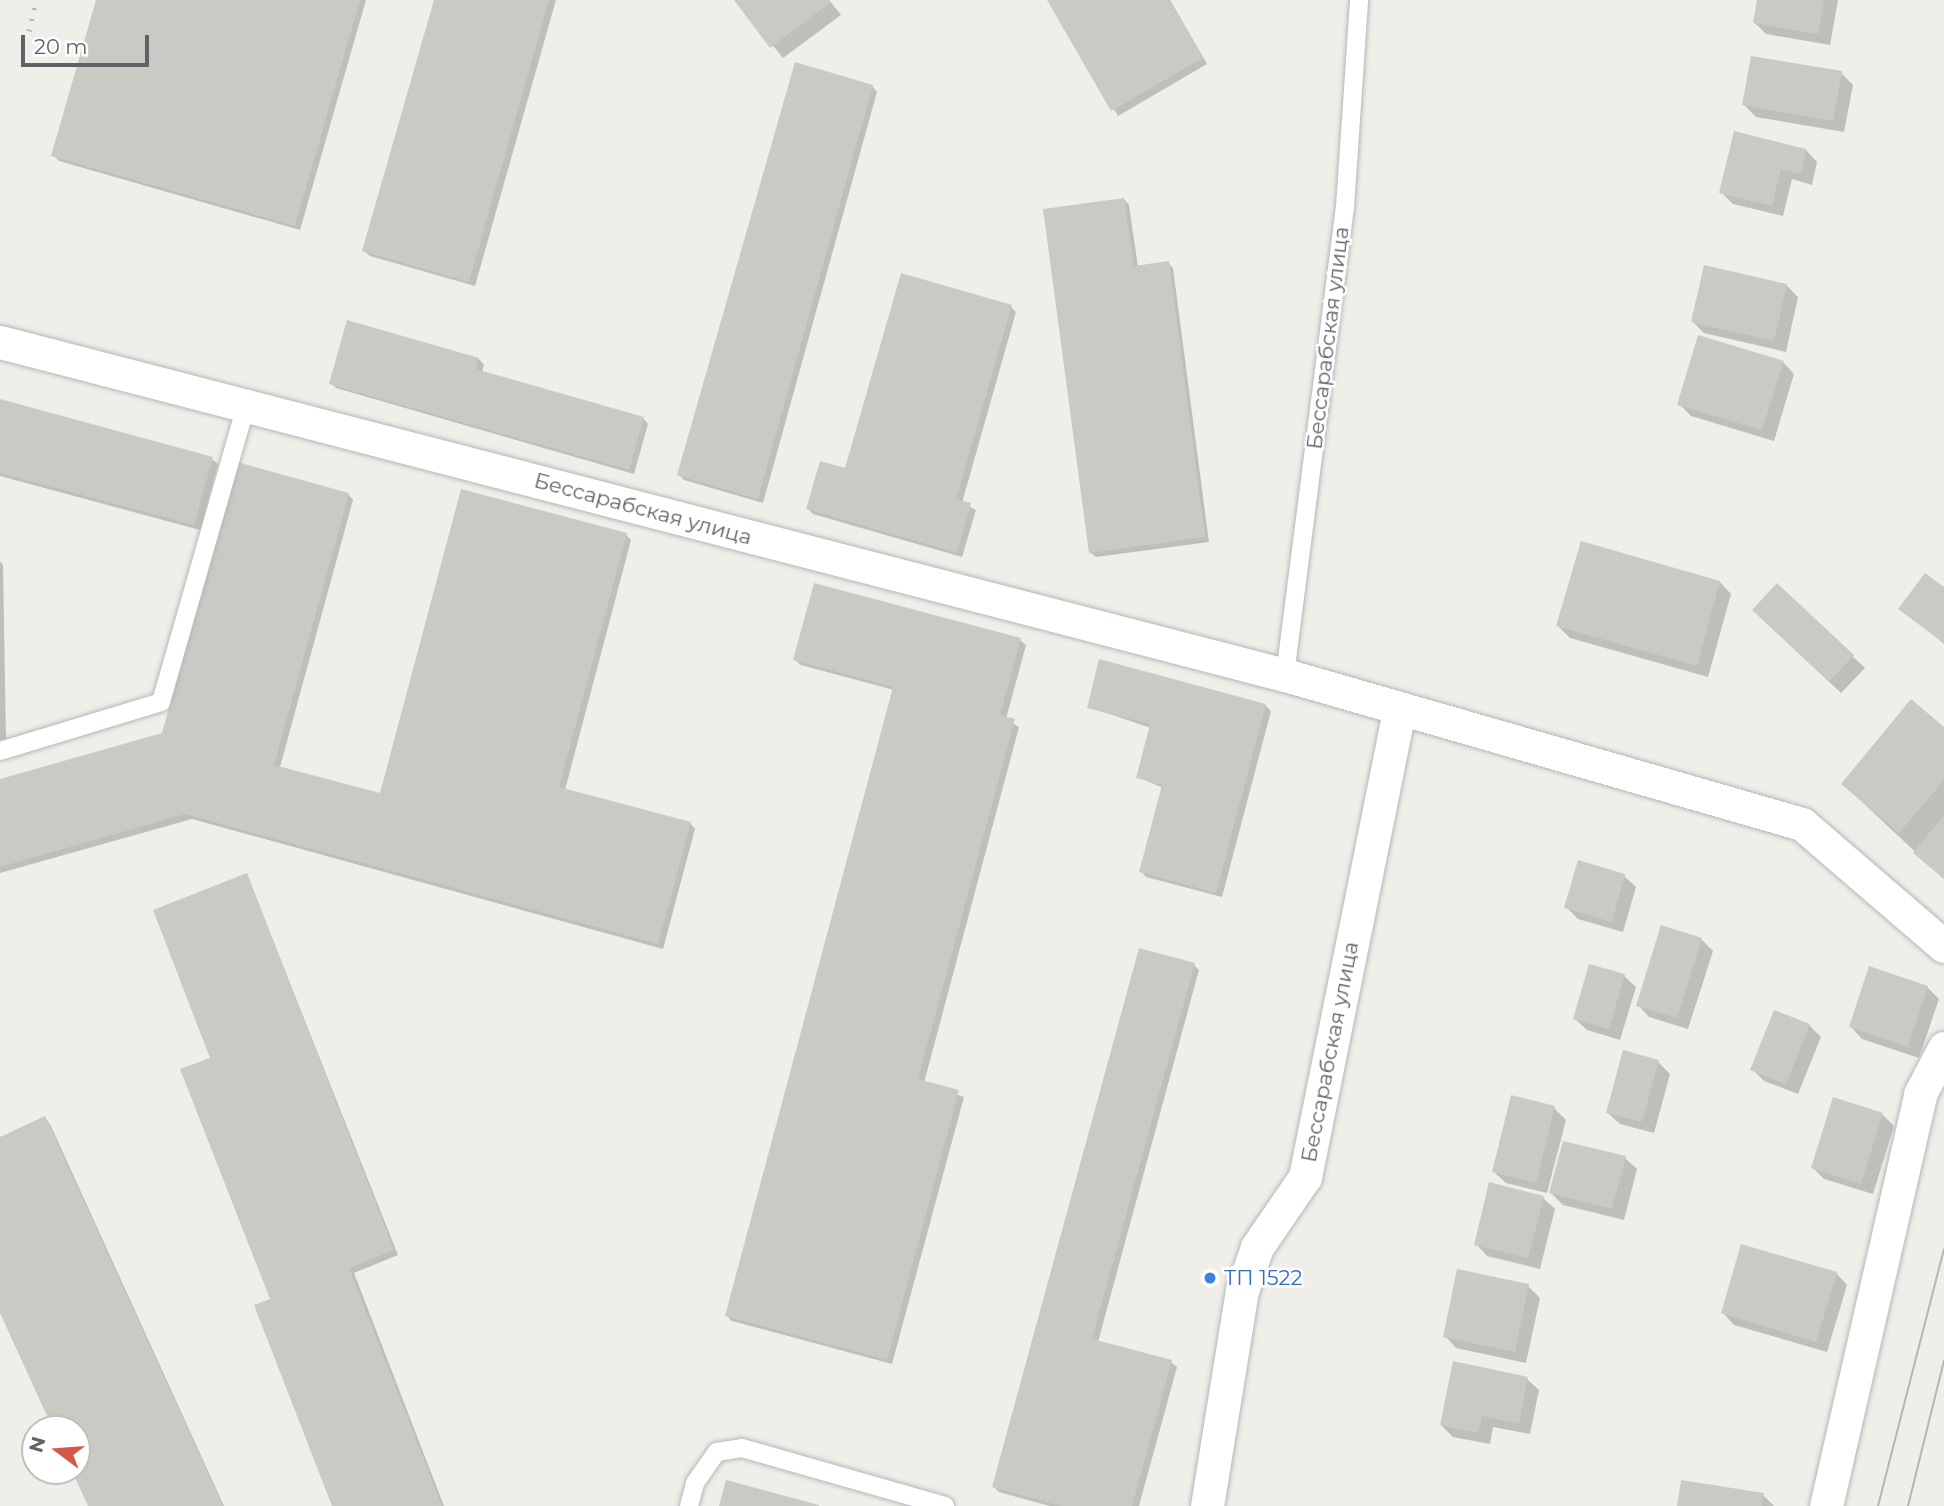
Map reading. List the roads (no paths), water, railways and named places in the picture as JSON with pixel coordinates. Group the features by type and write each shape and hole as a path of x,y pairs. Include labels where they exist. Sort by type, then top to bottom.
{"street":[{"name":"Бессарабская улица","path":"0,342 1285,675 1802,824 1944,946"},
{"name":"Бессарабская улица","path":"1207,1506 1242,1291 1257,1247 1305,1177 1399,709"},
{"path":"1826,1506 1920,1094 1944,1048"}],"lane":[{"name":"Бессарабская улица","path":"1285,675 1345,207 1359,0"},
{"path":"0,751 161,702 246,406"},
{"path":"689,1506 695,1483 717,1452 742,1448 945,1506"}],"tram line":[{"path":"1878,1506 1944,1249"},
{"path":"1908,1506 1944,1360"}],"railway":[{"path":"29,31 36,0"}],"place":[{"name":"ТП 1522","path":"1210,1278"}]}
